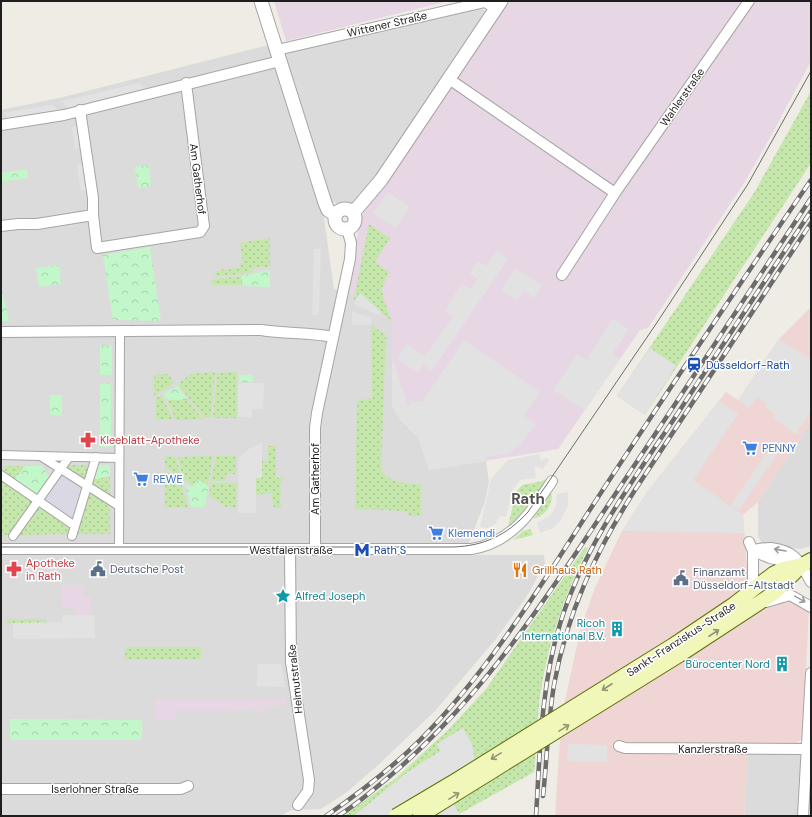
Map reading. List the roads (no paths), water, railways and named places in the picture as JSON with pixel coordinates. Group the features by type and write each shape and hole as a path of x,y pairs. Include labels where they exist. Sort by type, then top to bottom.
{"main road":[{"name":"Sankt-Franziskus-Straße","path":"420,816 678,649 778,572 807,563"},
{"name":"Sankt-Franziskus-Straße","path":"396,816 760,602 786,582 807,563"}],"street":[{"path":"261,1 325,203 328,210 335,215"},
{"name":"Wahlerstraße","path":"562,275 616,193 749,1"},
{"name":"Wittener Straße","path":"278,55 485,2 499,5"},
{"path":"353,213 342,209 335,215 335,221 338,226 347,229 354,222 353,213 381,180 499,5"},
{"path":"1,125 64,115 186,83 278,55"},
{"path":"449,80 616,193"},
{"name":"Am Gatherhof","path":"80,110 93,198 93,215 97,248 200,232 204,226 186,83"},
{"path":"1,226 36,224 93,215"},
{"name":"Am Gatherhof","path":"315,550 315,428 350,259 351,243 347,229"},
{"path":"1,332 261,330 279,333 315,333 334,337"},
{"path":"119,549 120,332"},
{"path":"1,456 119,458"},
{"path":"42,456 119,506"},
{"path":"13,536 69,457"},
{"path":"72,536 96,457"},
{"path":"1,475 75,526"},
{"name":"Westfalenstraße","path":"1,549 460,550 479,548 496,542 516,529 530,514 552,481"},
{"path":"748,594 753,583 751,546 770,558 807,563 811,582"},
{"name":"Helmutstraße","path":"290,550 291,662 309,780 308,791 298,805"},
{"path":"760,602 772,602 790,595 811,607"},
{"path":"803,816 811,673"},
{"name":"Kanzlerstraße","path":"619,746 626,748 806,749"},
{"name":"Iserlohner Straße","path":"1,789 181,789 188,786"}],"tram line":[{"path":"1,547 453,547 485,542 503,533 528,512 656,324 748,184 811,71"}],"railway":[{"path":"326,816 374,780 409,751 448,711 473,680 544,581 610,479 811,180"},
{"path":"338,816 376,788 430,739 462,706 518,636 570,563 811,198"},
{"path":"536,816 542,719 549,671 560,624 581,570 608,519 624,494 811,211"},
{"path":"543,796 554,685 567,633 585,583 608,536 635,490 811,223"}],"place":[{"name":"Düsseldorf-Rath","path":"694,365"},
{"name":"Kleeblatt-Apotheke","path":"88,440"},
{"name":"PENNY","path":"750,448"},
{"name":"REWE","path":"141,479"},
{"name":"Klemendi","path":"436,533"},
{"name":"Rath S","path":"362,550"},
{"name":"Apotheke in Rath","path":"14,569"},
{"name":"Deutsche Post","path":"98,569"},
{"name":"Grillhaus Rath","path":"520,570"},
{"name":"Finanzamt Düsseldorf-Altstadt","path":"681,578"},
{"name":"Alfred Joseph","path":"283,596"},
{"name":"Ricoh International B.V.","path":"617,629"},
{"name":"Bürocenter Nord","path":"782,664"}],"district":[{"name":"Rath","path":"528,499"}]}
